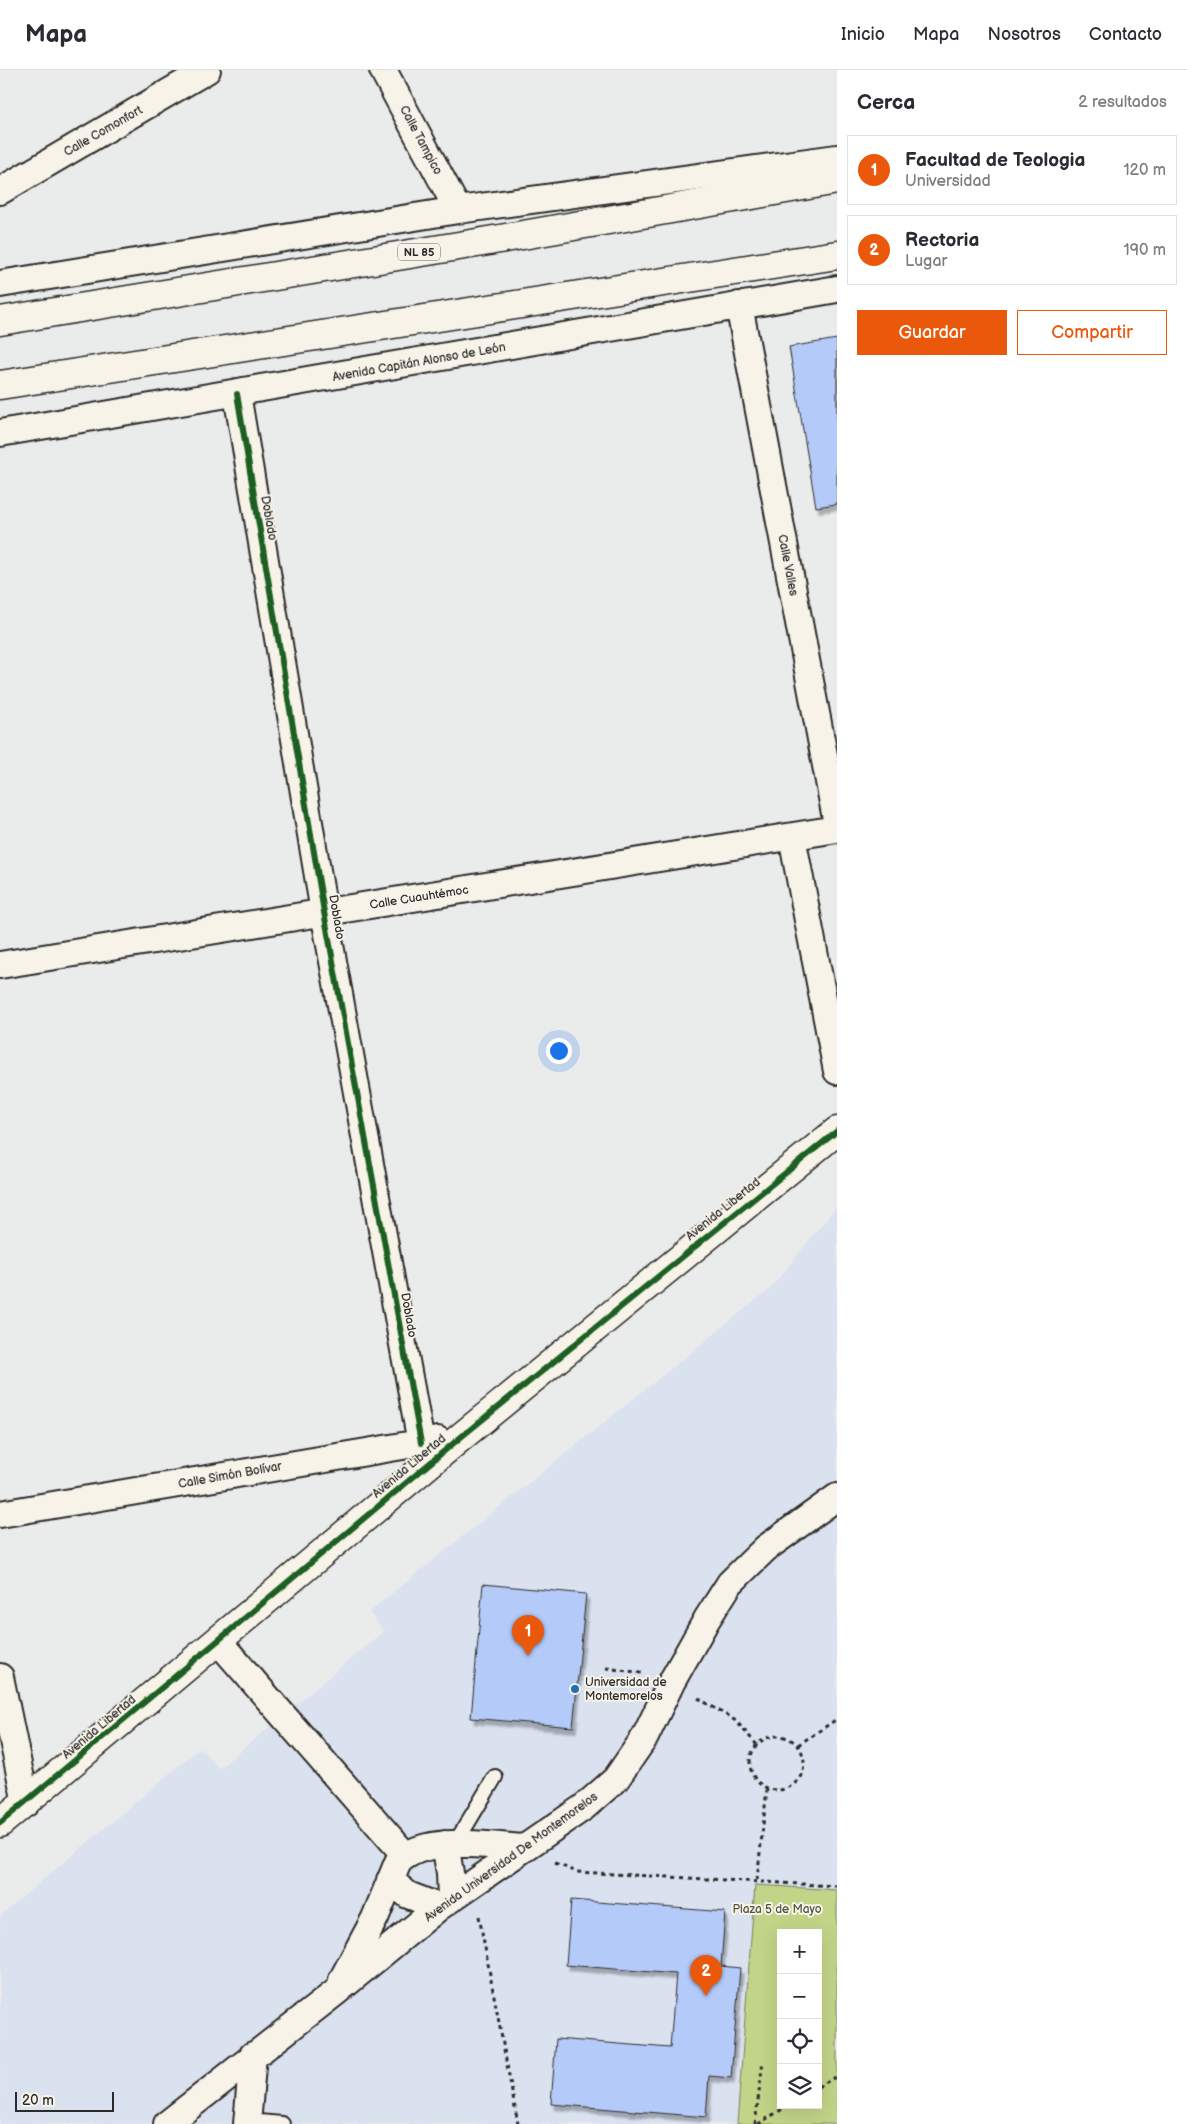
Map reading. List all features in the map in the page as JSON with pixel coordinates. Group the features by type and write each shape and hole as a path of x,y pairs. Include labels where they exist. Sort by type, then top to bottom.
{"main road":[{"name":"NL 85","path":"0,321 467,244 837,180"},
{"path":"0,385 837,255"},
{"name":"Avenida Libertad","path":"0,1824 461,1437 837,1131"}],"street":[{"name":"Calle Comonfort","path":"0,191 207,70"},
{"name":"Calle Tampico","path":"383,70 458,210"},
{"path":"0,284 458,210 837,158"},
{"name":"Avenida Capitán Alonso de León","path":"0,433 237,394 837,289"},
{"name":"Calle Valles","path":"739,305 837,824"},
{"name":"Doblado","path":"237,394 324,912 421,1443"},
{"name":"Calle Cuauhtémoc","path":"0,965 837,829"},
{"path":"792,837 837,1071"},
{"name":"Calle Simón Bolívar","path":"0,1514 461,1437"},
{"name":"Avenida Universidad De Montemorelos","path":"167,2124 336,1992 445,1902 584,1807 616,1780 645,1737 684,1659 730,1583 766,1548 837,1497"},
{"path":"218,1641 405,1854"},
{"path":"0,1678 26,1802"},
{"path":"336,1992 375,1918 398,1862 405,1854 417,1849 450,1844 525,1848"},
{"path":"390,1880 408,1895 445,1902 450,1873 450,1844"},
{"path":"247,2123 253,2055"}],"lane":[{"path":"450,1844 495,1777"},
{"path":"247,2123 282,2124"}],"path":[{"path":"798,1745 837,1719"},
{"path":"776,1736 786,1738 798,1745 804,1762 802,1773 797,1782 788,1788 778,1790 767,1789 758,1783 752,1775 751,1754 757,1745 766,1739 776,1736"},
{"path":"757,1880 767,1789"},
{"path":"525,1848 577,1872 757,1880 837,1886"},
{"path":"473,1883 518,2124"},
{"path":"757,2124 763,2061"},
{"path":"822,2085 837,2076"},
{"path":"757,2124 782,2109"}],"shaded area":[{"name":"Universidad de Montemorelos","path":"837,1206 837,2124 0,2124 0,1916 200,1748 219,1769 384,1631 369,1612 770,1289"}],"green space":[{"name":"Plaza 5 de Mayo","path":"755,1885 837,1890 837,2124 737,2124"}],"building":[{"path":"837,339 837,504 816,507 789,347"},
{"path":"483,1584 586,1594 573,1727 471,1718"},
{"path":"571,1900 725,1912 721,1966 740,1968 731,2078 709,2076 706,2117 551,2104 556,2039 670,2048 676,1974 566,1965"}],"cycle path":[{"path":"237,394 324,912 421,1443"},
{"path":"0,1823 461,1437 837,1131"}],"place":[{"name":"Facultad de Teologia","path":"528,1656"},
{"name":"Universidad de Montemorelos","path":"575,1689"},
{"name":"Rectoria","path":"706,1996"}]}
